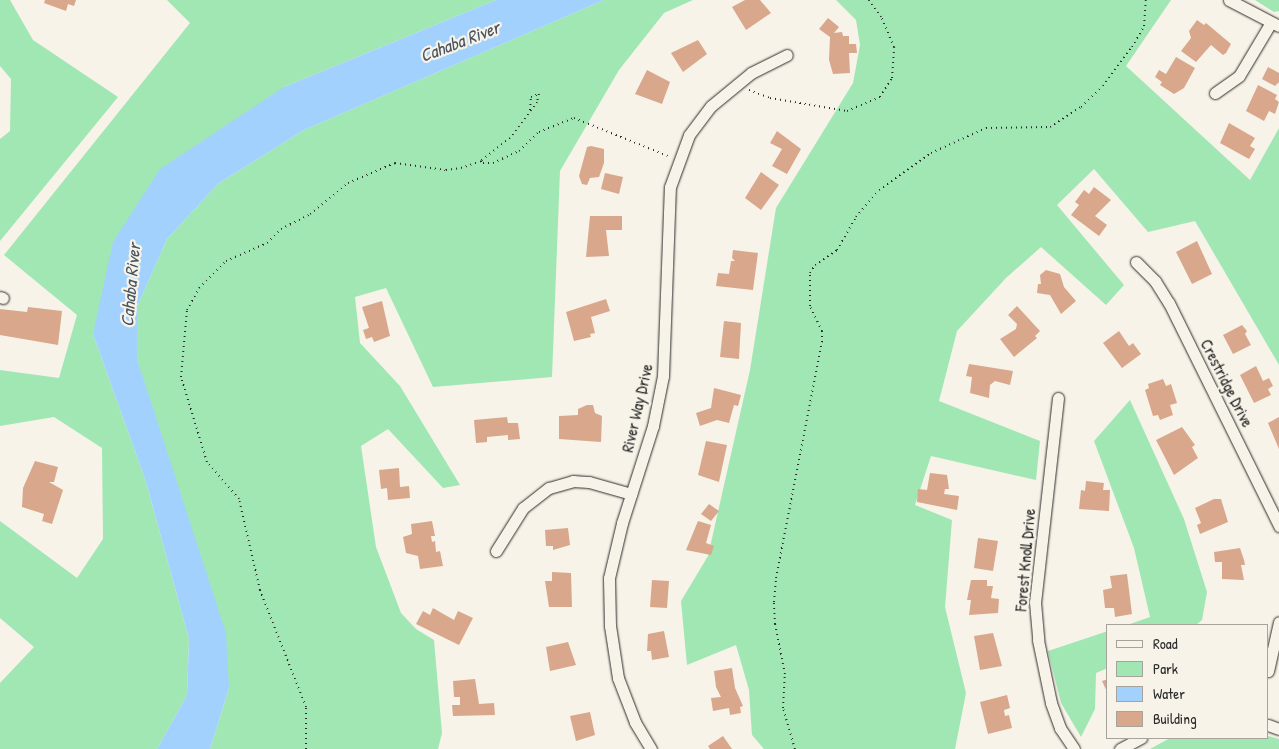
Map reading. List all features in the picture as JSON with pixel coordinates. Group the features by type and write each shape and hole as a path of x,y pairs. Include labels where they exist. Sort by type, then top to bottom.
{"street":[{"path":"1215,93 1239,76 1275,25 1230,0"},
{"name":"River Way Drive","path":"651,749 624,696 610,626 610,578 631,494 652,426 663,376 668,210 678,160 700,119 723,94 765,64 787,55"},
{"name":"Crestridge Drive","path":"1136,262 1155,281 1169,303 1279,526"},
{"name":"Forest Knoll Drive","path":"1058,398 1036,585 1036,610 1051,703 1060,728 1074,749"},
{"path":"496,550 523,508 561,483 589,482 631,494"},
{"path":"1269,667 1279,622"},
{"path":"1120,749 1139,739"}],"path":[{"path":"723,94 740,88 770,98 847,111 872,103 888,89 892,78 894,47 881,17 868,0"},
{"path":"794,749 783,708 785,674 776,632 774,602 776,578 822,342 822,331 810,306 810,273 815,265 837,250 856,217 879,190 931,152 986,128 1050,127 1081,107 1103,86 1132,48 1144,26 1146,0"},
{"path":"306,749 306,708 284,659 260,590 239,499 207,462 181,376 187,310 199,288 226,261 267,243 281,229 310,214 348,183 395,163 446,170 462,168 481,161 510,138 540,97 537,93 531,97 530,110"},
{"path":"481,161 485,165 493,163 519,151 540,132 574,118 678,160"}],"green space":[{"path":"0,0 10,0 33,40 118,97 0,241 0,139 10,131 11,79 0,66"},
{"path":"167,0 496,0 284,87 93,334 146,482 189,639 187,695 157,749 0,749 0,683 34,647 0,618 0,521 77,578 103,539 102,448 54,417 0,426 0,370 59,378 77,315 4,255 190,23"},
{"path":"604,0 693,0 664,13 619,70 560,171 552,377 433,387 386,288 355,297 360,343 400,386 460,485 443,488 388,429 361,446 376,547 401,613 416,629 434,640 442,733 438,749 210,749 229,688 137,359 137,307 167,239 219,183 304,130"},
{"path":"836,0 1171,0 1126,66 1250,180 1279,128 1279,365 1195,221 1148,232 1094,169 1057,205 1124,285 1106,305 1041,247 1006,278 957,331 939,401 1040,441 1036,480 931,456 915,505 952,520 945,607 966,693 955,749 764,749 752,735 749,690 736,645 687,665 681,601 708,556 750,370 776,208 853,83 860,45 856,20"},
{"path":"1255,0 1279,0 1279,11 1274,12"},
{"path":"1130,400 1184,519 1207,592 1202,620 1197,624 1130,624 1150,617 1134,548 1094,441"},
{"path":"1106,632 1106,669 1096,673 1095,709 1081,737 1061,703 1048,651"},
{"path":"1269,736 1279,739 1279,749 1150,749 1168,739 1269,739"}],"water":[{"name":"Cahaba River","path":"496,0 604,0 304,130 219,183 167,239 137,307 137,359 226,633 229,688 210,749 157,749 187,695 189,639 146,482 93,334 113,242 160,169 284,87"}],"building":[{"path":"45,0 76,0 74,6 68,4 66,11 44,3"},
{"path":"745,0 760,0 771,13 746,30 732,7"},
{"path":"828,18 839,27 834,33 842,32 843,36 849,36 849,44 856,44 857,53 849,53 850,73 833,74 829,60 830,37 819,29"},
{"path":"1197,20 1204,25 1206,23 1231,44 1226,53 1223,55 1211,45 1196,62 1181,51 1191,38 1189,31"},
{"path":"698,40 707,54 683,72 671,53"},
{"path":"1176,57 1195,68 1184,88 1174,94 1160,85 1162,82 1155,77 1159,70 1166,74"},
{"path":"1268,67 1279,73 1279,82 1275,86 1262,79"},
{"path":"647,70 670,82 662,104 635,94"},
{"path":"1258,85 1277,95 1275,99 1279,102 1275,114 1269,111 1264,121 1246,111"},
{"path":"1229,123 1255,138 1250,146 1255,149 1249,159 1220,143"},
{"path":"777,131 801,149 787,174 772,166 782,149 770,143"},
{"path":"587,147 604,149 604,163 599,177 590,178 587,185 582,184 579,176"},
{"path":"761,172 779,185 761,210 745,198"},
{"path":"605,173 623,177 619,194 601,189"},
{"path":"1094,187 1111,200 1095,216 1107,225 1099,236 1071,215 1079,205 1075,202 1084,190 1089,194"},
{"path":"590,216 622,216 622,230 606,230 609,256 586,257"},
{"path":"1197,241 1212,274 1192,284 1176,252"},
{"path":"733,250 758,253 753,290 716,286 718,273 729,274 731,261 735,261 732,258"},
{"path":"1046,270 1060,274 1064,287 1076,301 1061,314 1050,295 1037,293 1038,284 1041,284 1040,275"},
{"path":"606,299 610,311 591,317 595,333 590,334 591,337 574,341 566,312"},
{"path":"382,301 390,336 374,342 372,337 366,339 363,330 369,328 362,307"},
{"path":"1017,306 1040,331 1035,336 1037,338 1014,357 1000,339 1016,329 1017,324 1008,315"},
{"path":"28,307 62,311 58,345 0,335 0,309 27,312"},
{"path":"724,321 741,323 739,359 720,357"},
{"path":"1242,325 1247,331 1245,334 1251,345 1233,354 1223,335"},
{"path":"1119,331 1129,346 1133,343 1141,354 1122,368 1103,343"},
{"path":"969,364 1013,371 1010,385 995,381 990,385 989,398 970,393 972,377 966,376"},
{"path":"1256,366 1263,381 1269,378 1273,386 1268,389 1271,395 1254,403 1240,375"},
{"path":"1163,379 1166,386 1171,384 1177,403 1170,405 1173,415 1160,420 1158,415 1153,416 1145,390 1149,388 1148,384"},
{"path":"714,388 741,395 738,406 734,405 729,423 717,420 700,426 696,413 711,408"},
{"path":"587,405 593,405 595,413 602,416 601,442 559,439 559,416 578,415 578,409"},
{"path":"507,417 508,423 518,423 520,439 508,440 508,435 487,437 487,442 476,443 474,420"},
{"path":"1279,417 1279,449 1268,423"},
{"path":"1182,427 1195,445 1192,447 1198,458 1174,475 1156,440"},
{"path":"706,441 727,445 719,482 698,475"},
{"path":"35,461 58,467 54,482 49,482 63,490 52,524 42,521 44,514 22,507 23,488"},
{"path":"399,468 400,487 409,486 410,498 388,500 387,488 381,489 379,470"},
{"path":"930,473 947,475 949,489 945,489 944,494 959,496 957,510 917,502 918,489 927,490"},
{"path":"1086,481 1104,483 1103,490 1110,490 1109,511 1079,509 1081,490 1085,491"},
{"path":"1214,499 1221,499 1228,522 1200,534 1197,525 1201,523 1195,508"},
{"path":"709,504 719,511 711,521 701,514"},
{"path":"432,521 435,536 431,536 432,542 435,541 436,552 440,551 443,566 420,569 418,556 406,553 403,537 412,534 411,524"},
{"path":"698,521 711,525 706,543 714,546 711,555 686,550"},
{"path":"568,528 570,545 553,550 553,546 546,546 545,530"},
{"path":"978,538 998,541 993,571 974,568"},
{"path":"1240,548 1245,565 1241,565 1244,580 1222,579 1222,562 1215,562 1214,552"},
{"path":"552,572 571,573 572,607 549,607 545,581 552,581"},
{"path":"1127,574 1132,614 1115,617 1114,608 1105,608 1103,590 1112,588 1110,576"},
{"path":"652,580 669,581 667,608 650,607"},
{"path":"971,580 987,580 987,586 993,586 991,598 999,599 998,613 969,615 971,600 967,600"},
{"path":"433,608 454,620 458,611 473,618 459,645 416,624 423,611 430,615"},
{"path":"664,631 669,657 652,660 651,651 647,651 648,634"},
{"path":"993,633 1002,666 980,670 974,636"},
{"path":"568,642 576,665 550,671 546,647"},
{"path":"732,668 735,688 743,706 740,707 741,713 730,715 729,708 713,711 711,698 721,697 716,687 714,671"},
{"path":"475,679 479,704 494,703 495,715 453,716 452,705 460,705 460,697 454,697 453,681"},
{"path":"1106,680 1106,690 1102,681"},
{"path":"1007,695 1010,708 1004,710 1005,716 1009,715 1012,728 988,734 980,702"},
{"path":"590,712 595,735 576,741 570,716"},
{"path":"723,736 732,749 710,749 708,746"}]}
